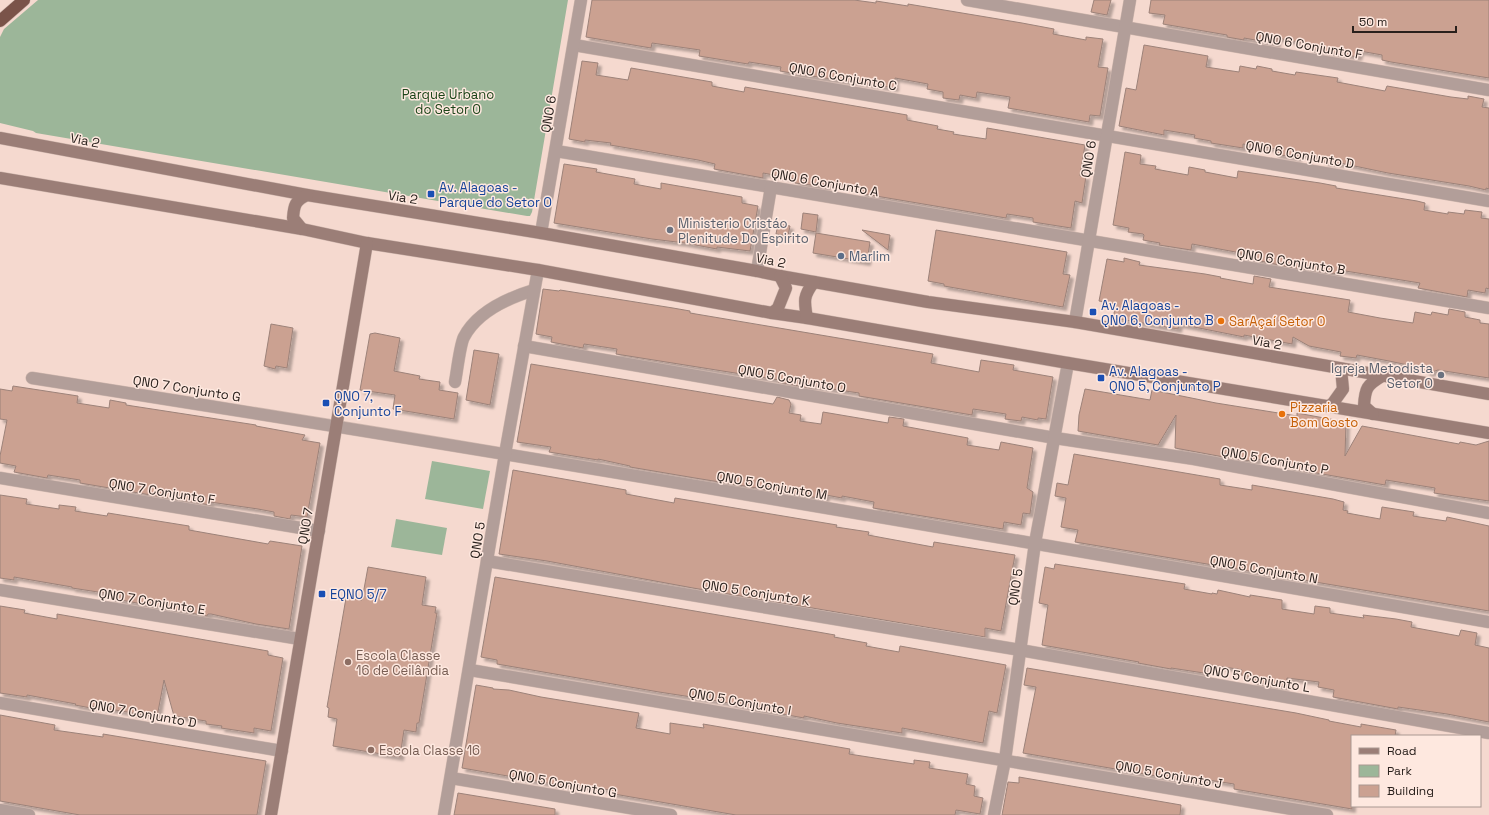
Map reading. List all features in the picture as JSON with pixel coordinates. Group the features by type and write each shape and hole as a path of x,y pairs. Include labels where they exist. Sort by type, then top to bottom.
{"highway":[{"path":"0,21 24,0"}],"main road":[{"name":"Via 2","path":"0,138 307,195 541,233 928,302 1075,322 1489,394"},
{"path":"0,178 302,229 367,243 538,270 772,313 1489,433"},
{"path":"302,229 293,218 294,208 298,200 307,195"},
{"name":"QNO 7","path":"271,815 367,243"},
{"path":"772,313 778,308 786,288 780,276"},
{"path":"807,318 804,300 808,289 814,282"},
{"path":"1329,406 1334,403 1343,388 1341,368"},
{"path":"1373,414 1364,406 1365,392 1371,382 1382,376"}],"street":[{"name":"QNO 6","path":"541,233 581,0"},
{"name":"QNO 6 Conjunto F","path":"967,0 1489,90"},
{"name":"QNO 6","path":"1075,322 1130,0"},
{"name":"QNO 6 Conjunto C","path":"574,45 1107,135"},
{"name":"QNO 6 Conjunto D","path":"1107,135 1489,201"},
{"name":"QNO 6 Conjunto A","path":"556,151 771,186 1089,241"},
{"path":"757,271 771,186"},
{"name":"QNO 6 Conjunto B","path":"1089,241 1489,308"},
{"name":"QNO 5","path":"444,815 470,670 505,454 538,270"},
{"path":"455,382 463,338 478,319 514,296 534,290"},
{"name":"QNO 5 Conjunto O","path":"524,346 1055,438"},
{"name":"QNO 5","path":"994,815 1005,760 1035,543 1068,363"},
{"name":"QNO 7 Conjunto G","path":"32,378 336,425"},
{"path":"336,425 505,454"},
{"name":"QNO 5 Conjunto P","path":"1055,438 1194,459 1489,513"},
{"name":"QNO 5 Conjunto M","path":"505,454 1035,543"},
{"name":"QNO 7 Conjunto F","path":"0,478 319,531"},
{"name":"QNO 5 Conjunto N","path":"1035,543 1489,622"},
{"name":"QNO 5 Conjunto K","path":"487,561 1020,650"},
{"name":"QNO 7 Conjunto E","path":"0,590 300,639"},
{"name":"QNO 5 Conjunto L","path":"1020,650 1489,733"},
{"name":"QNO 5 Conjunto I","path":"470,670 1005,760"},
{"name":"QNO 7 Conjunto D","path":"0,703 282,751"},
{"name":"QNO 5 Conjunto J","path":"1005,760 1327,815"},
{"name":"QNO 5 Conjunto G","path":"451,778 670,815"},
{"path":"0,810 28,815"}],"green space":[{"name":"Parque Urbano do Setor O","path":"38,0 568,0 532,212 530,216 527,216 36,133 0,123 0,37 4,29"},
{"path":"432,461 490,471 483,509 425,499"},
{"path":"396,519 447,528 442,555 391,547"}],"building":[{"path":"592,0 854,0 876,3 876,1 908,6 908,4 1022,23 1054,29 1053,34 1086,40 1086,37 1103,39 1098,67 1108,68 1100,116 1090,115 1089,122 1008,108 1010,97 977,92 976,98 960,95 959,100 943,98 943,92 927,89 928,84 895,78 895,88 780,71 781,67 749,62 748,64 699,56 700,50 652,43 651,48 586,37"},
{"path":"1094,0 1111,0 1107,15 1091,12"},
{"path":"1151,0 1489,0 1489,78 1391,62 1382,60 1382,55 1360,51 1358,57 1309,49 1310,44 1277,38 1277,44 1244,38 1244,40 1227,37 1227,35 1163,24 1165,15 1149,13"},
{"path":"1144,45 1208,56 1206,67 1239,72 1240,66 1256,69 1257,66 1272,69 1272,71 1295,75 1296,72 1338,78 1337,82 1385,91 1387,86 1451,97 1468,99 1468,96 1484,99 1482,107 1489,108 1489,189 1486,188 1486,190 1388,173 1340,163 1324,162 1324,158 1298,154 1298,158 1275,154 1276,149 1243,144 1243,148 1211,143 1211,141 1194,138 1195,135 1164,130 1164,135 1119,126 1126,88 1136,90"},
{"path":"582,61 598,63 596,75 628,80 631,68 712,82 712,86 744,92 745,87 907,115 907,120 938,126 937,129 954,132 953,134 986,139 987,128 1085,145 1080,176 1086,176 1082,203 1075,201 1071,228 1033,222 1033,218 1007,214 1006,218 860,193 861,188 849,185 828,182 827,187 795,183 796,179 763,173 763,178 714,169 715,164 698,160 610,145 611,143 585,140 585,142 569,139"},
{"path":"1125,152 1141,155 1140,164 1156,166 1155,169 1188,175 1189,167 1205,170 1205,172 1237,178 1238,171 1320,183 1336,186 1336,188 1417,201 1425,203 1424,210 1448,214 1448,212 1464,214 1465,210 1482,212 1481,218 1489,219 1489,289 1486,288 1485,293 1468,290 1467,297 1418,288 1420,283 1339,270 1338,274 1289,267 1241,257 1241,253 1192,244 1191,250 1159,245 1160,243 1143,240 1143,234 1128,232 1129,228 1113,225"},
{"path":"564,164 597,169 596,172 635,179 634,184 661,189 661,183 742,197 742,203 758,206 750,251 717,247 717,249 554,223"},
{"path":"803,213 818,215 816,232 801,229"},
{"path":"778,224 790,226 788,236 776,234"},
{"path":"862,230 890,235 888,250"},
{"path":"936,230 1067,252 1063,274 1070,275 1063,307 944,286 944,284 928,281"},
{"path":"816,233 870,242 867,262 813,253"},
{"path":"1124,258 1140,262 1139,265 1205,274 1253,284 1254,276 1271,279 1269,287 1350,300 1348,312 1380,318 1413,323 1415,312 1431,315 1432,312 1448,315 1449,309 1465,312 1465,317 1480,320 1480,323 1489,324 1489,378 1438,370 1429,373 1422,368 1389,361 1357,355 1356,358 1340,356 1341,352 1309,346 1293,337 1292,344 1244,335 1244,337 1179,324 1178,329 1113,318 1116,304 1099,301 1107,259 1124,262"},
{"path":"543,289 560,290 673,308 690,311 690,313 933,354 931,363 979,372 981,360 1014,365 1013,370 1053,377 1046,419 1038,418 1038,420 1022,417 1021,421 1005,419 1006,414 973,409 972,415 859,396 859,393 811,386 810,388 778,382 779,380 616,354 617,349 584,344 583,348 551,342 552,337 536,334"},
{"path":"271,324 293,328 287,368 276,366 275,369 264,366"},
{"path":"375,333 400,338 394,371 420,376 419,379 440,382 439,390 458,393 454,419 393,409 395,395 360,390 370,334"},
{"path":"474,350 499,354 490,405 466,400"},
{"path":"531,364 773,404 777,397 789,400 791,404 789,413 801,415 800,421 821,424 823,412 888,423 889,417 904,419 903,426 968,438 967,445 999,450 1001,442 1033,448 1027,488 1033,492 1030,514 1023,513 1021,525 1004,522 1003,529 873,508 874,502 842,496 842,498 826,495 825,499 630,467 598,459 549,452 551,447 517,442"},
{"path":"13,386 78,396 77,403 109,408 110,400 126,403 126,405 256,425 305,435 302,440 320,443 307,517 291,515 290,519 274,516 274,512 258,509 210,502 210,505 80,483 80,480 48,475 47,478 14,472 16,466 0,463 7,420 0,419 0,389 12,391"},
{"path":"1085,389 1150,400 1152,390 1216,403 1297,416 1297,413 1346,422 1345,456 1362,426 1459,444 1460,442 1476,445 1489,441 1489,501 1434,493 1435,488 1386,480 1385,485 1288,468 1289,464 1257,459 1256,461 1240,460 1175,448 1176,415 1158,445 1078,431 1079,415"},
{"path":"1074,454 1220,479 1220,485 1252,490 1252,485 1333,499 1344,502 1343,510 1348,511 1347,513 1380,519 1382,507 1414,512 1413,516 1446,521 1447,517 1489,526 1489,611 1075,542 1078,530 1061,527 1066,498 1055,496 1057,483 1068,485"},
{"path":"513,470 626,490 626,494 674,503 675,498 837,525 836,527 869,532 868,535 933,547 934,542 1015,555 1001,631 985,628 985,637 499,554"},
{"path":"0,495 27,499 26,504 59,509 59,505 76,507 75,511 107,516 108,513 189,526 189,530 268,544 270,541 302,546 289,629 256,624 211,614 208,614 207,616 110,598 111,594 72,587 14,577 14,580 0,578"},
{"path":"1055,564 1185,584 1184,589 1212,594 1217,594 1218,590 1250,597 1250,595 1282,600 1282,609 1314,614 1315,606 1330,608 1330,613 1364,618 1363,615 1412,622 1411,627 1459,636 1461,630 1477,633 1475,645 1489,648 1489,722 1398,707 1398,709 1333,697 1334,690 1318,687 1319,682 1287,678 1285,687 1252,682 1253,677 1241,675 1242,670 1237,669 1204,664 1204,673 1171,669 1042,645 1048,605 1039,603 1045,567 1054,569"},
{"name":"Escola Classe 16 de Ceilândia","path":"368,567 426,577 422,605 436,607 435,613 437,613 419,723 417,723 416,732 404,730 400,757 333,746 337,719 328,717 329,708 327,707 346,598 362,600"},
{"path":"495,577 835,635 834,637 867,643 866,646 899,652 900,646 1006,665 997,713 989,711 983,743 902,728 902,733 837,723 804,716 804,718 724,702 497,664 497,660 481,657"},
{"path":"0,606 25,610 24,613 57,619 57,614 268,651 268,655 283,658 271,731 254,728 254,733 221,728 222,726 206,724 206,721 174,716 164,680 157,717 91,706 91,708 27,695 27,697 0,693"},
{"path":"1027,668 1296,713 1361,727 1361,724 1396,730 1395,735 1351,735 1352,809 1234,789 1234,784 1202,779 1202,784 1023,753 1036,687 1024,685"},
{"path":"476,685 639,713 636,728 670,734 670,723 704,728 703,724 850,749 849,754 914,764 914,760 930,762 929,768 968,774 966,784 975,786 974,796 983,798 980,814 956,810 955,815 736,815 608,793 609,790 576,785 576,788 462,768"},
{"path":"0,715 55,725 54,730 103,737 103,734 266,761 257,815 80,815 0,801"},
{"path":"1019,777 1181,805 1180,815 1002,815 1008,782 1019,783"},
{"path":"458,793 555,809 555,815 454,815"}],"place":[{"name":"Av. Alagoas - Parque do Setor O","path":"431,194"},
{"name":"Ministerio Cristáo Plenitude Do Espirito","path":"670,230"},
{"name":"Marlim","path":"841,256"},
{"name":"Av. Alagoas - QNO 6, Conjunto B","path":"1093,312"},
{"name":"SarAçaí Setor O","path":"1221,321"},
{"name":"Igreja Metodista Setor O","path":"1441,375"},
{"name":"Av. Alagoas - QNO 5, Conjunto P","path":"1101,378"},
{"name":"QNO 7, Conjunto F","path":"326,403"},
{"name":"Pizzaria Bom Gosto","path":"1282,414"},
{"name":"EQNO 5/7","path":"322,594"},
{"name":"Escola Classe 16 de Ceilândia","path":"348,662"},
{"name":"Escola Classe 16","path":"371,750"}]}
